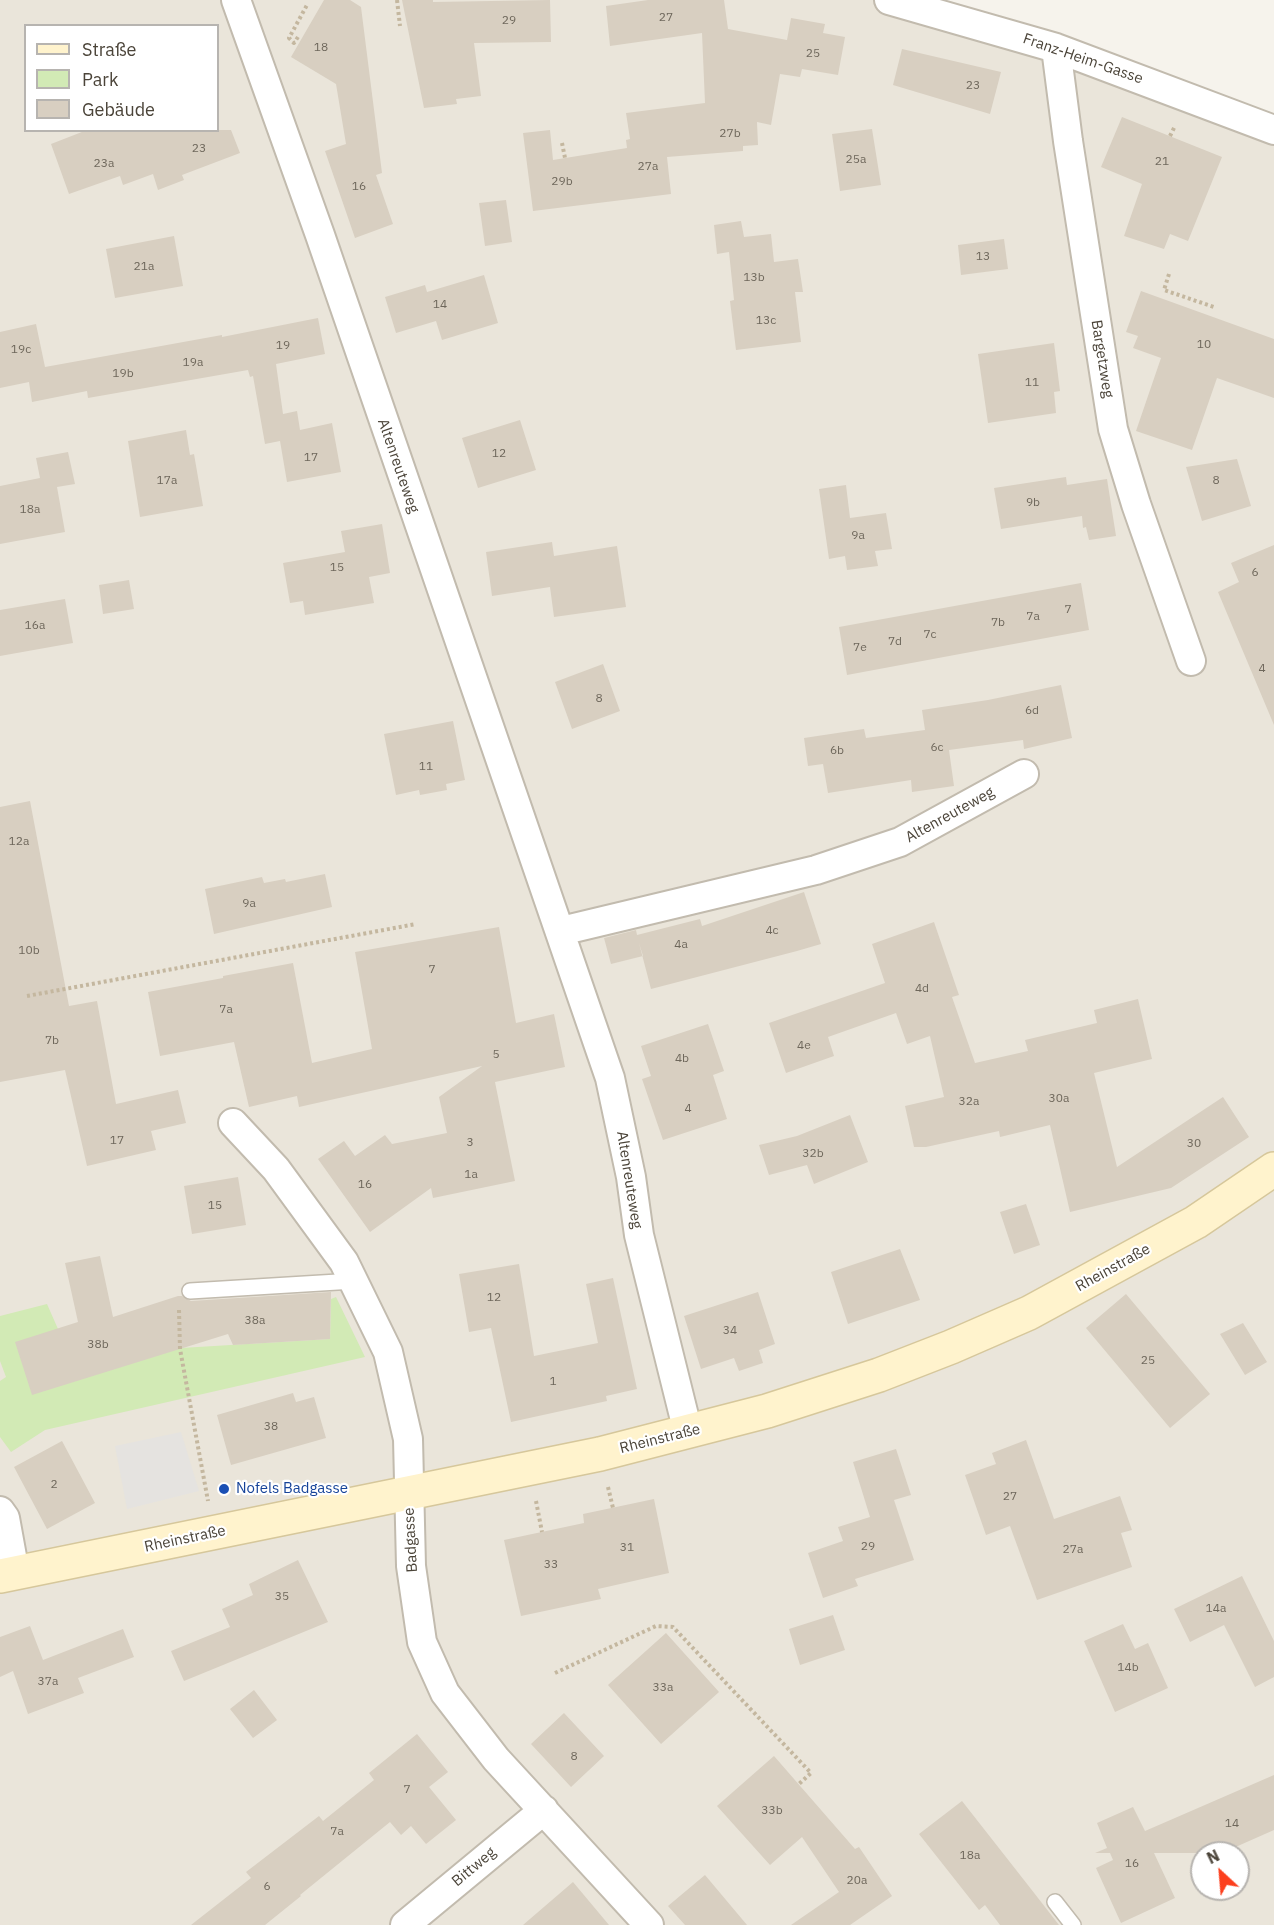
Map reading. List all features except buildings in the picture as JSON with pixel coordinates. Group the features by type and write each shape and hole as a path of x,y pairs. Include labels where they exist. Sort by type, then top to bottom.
{"main road":[{"name":"Rheinstraße","path":"7,1575 600,1454 766,1411 879,1375 1029,1313 1196,1222 1274,1169"}],"street":[{"name":"Altenreuteweg","path":"236,0 306,196 610,1078 631,1176 639,1235 688,1432"},
{"name":"Franz-Heim-Gasse","path":"889,0 1056,48 1274,130"},
{"name":"Bargetzweg","path":"1056,48 1068,141 1113,429 1136,504 1191,661"},
{"name":"Altenreuteweg","path":"561,931 816,870 900,842 1024,774"},
{"name":"Badgasse","path":"233,1123 276,1169 344,1262 388,1352 408,1440 411,1566 422,1642 445,1693 496,1759 649,1925"},
{"path":"0,1511 5,1518 7,1575"},
{"name":"Bittweg","path":"405,1925 544,1810"}],"lane":[{"path":"190,1291 354,1281"},
{"path":"1055,1902 1073,1925"}],"path":[{"path":"397,0 400,26"},
{"path":"298,37 294,43 289,38 307,5"},
{"path":"562,143 565,158"},
{"path":"1169,274 1164,290 1214,307"},
{"path":"27,996 416,924"},
{"path":"178,1302 180,1349 214,1533"},
{"path":"555,1673 656,1626 673,1627 811,1773 799,1784"}],"shaded area":[{"path":"0,0 889,0 1274,130 1274,1925 0,1925"},
{"path":"181,1432 199,1491 127,1509 115,1446"}],"green space":[{"path":"336,1297 365,1357 45,1430 11,1452 0,1437 0,1381 6,1377 0,1361 0,1316 47,1304 58,1329 181,1348 330,1339 331,1299"}],"place":[{"name":"Nofels Badgasse","path":"224,1489"}]}
